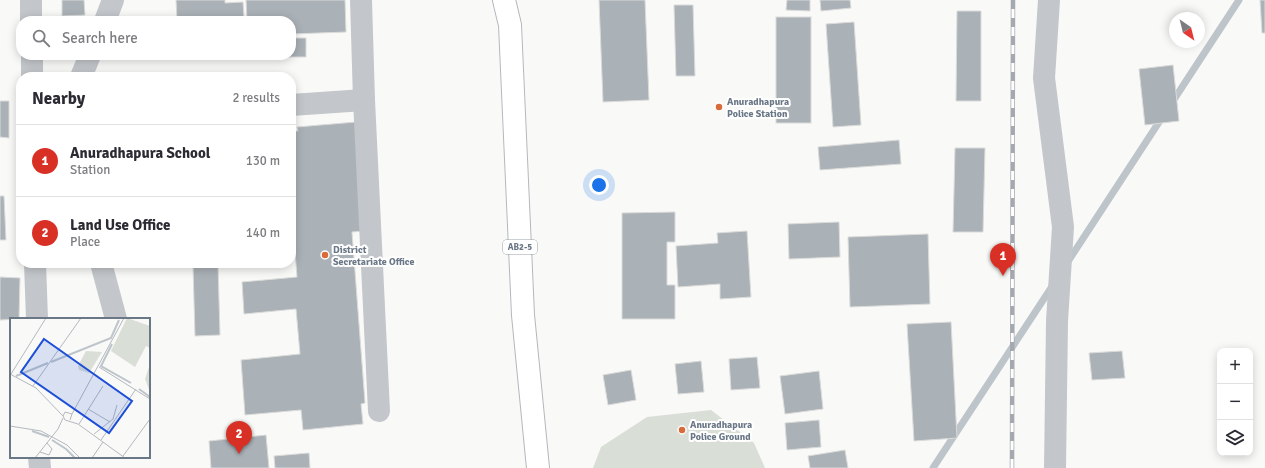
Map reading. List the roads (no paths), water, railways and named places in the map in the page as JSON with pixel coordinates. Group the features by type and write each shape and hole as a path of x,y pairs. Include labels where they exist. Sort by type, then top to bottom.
{"main road":[{"name":"AB2-5","path":"504,0 510,25 523,316 538,468"},
{"name":"AB2-5","path":"510,25 520,0"}],"street":[{"path":"31,0 31,16"},
{"path":"107,16 113,0"},
{"path":"361,0 364,100 379,411"},
{"path":"1048,0 1044,78 1063,227 1057,321 1055,468"},
{"path":"32,60 32,72"},
{"path":"83,72 88,60"},
{"path":"296,105 364,100"},
{"path":"36,268 37,318"},
{"path":"102,268 116,318"}],"waterway":[{"path":"1171,104 1239,0"},
{"path":"1067,263 1163,116"},
{"path":"933,468 1053,285"}],"railway":[{"path":"1012,468 1013,0"}],"place":[{"name":"Anuradhapura Police Station","path":"719,107"},
{"name":"District Secretariate Office","path":"325,255"},
{"name":"Anuradhapura School","path":"1003,276"},
{"name":"Anuradhapura Police Ground","path":"682,430"},
{"name":"Land Use Office","path":"239,454"}]}
